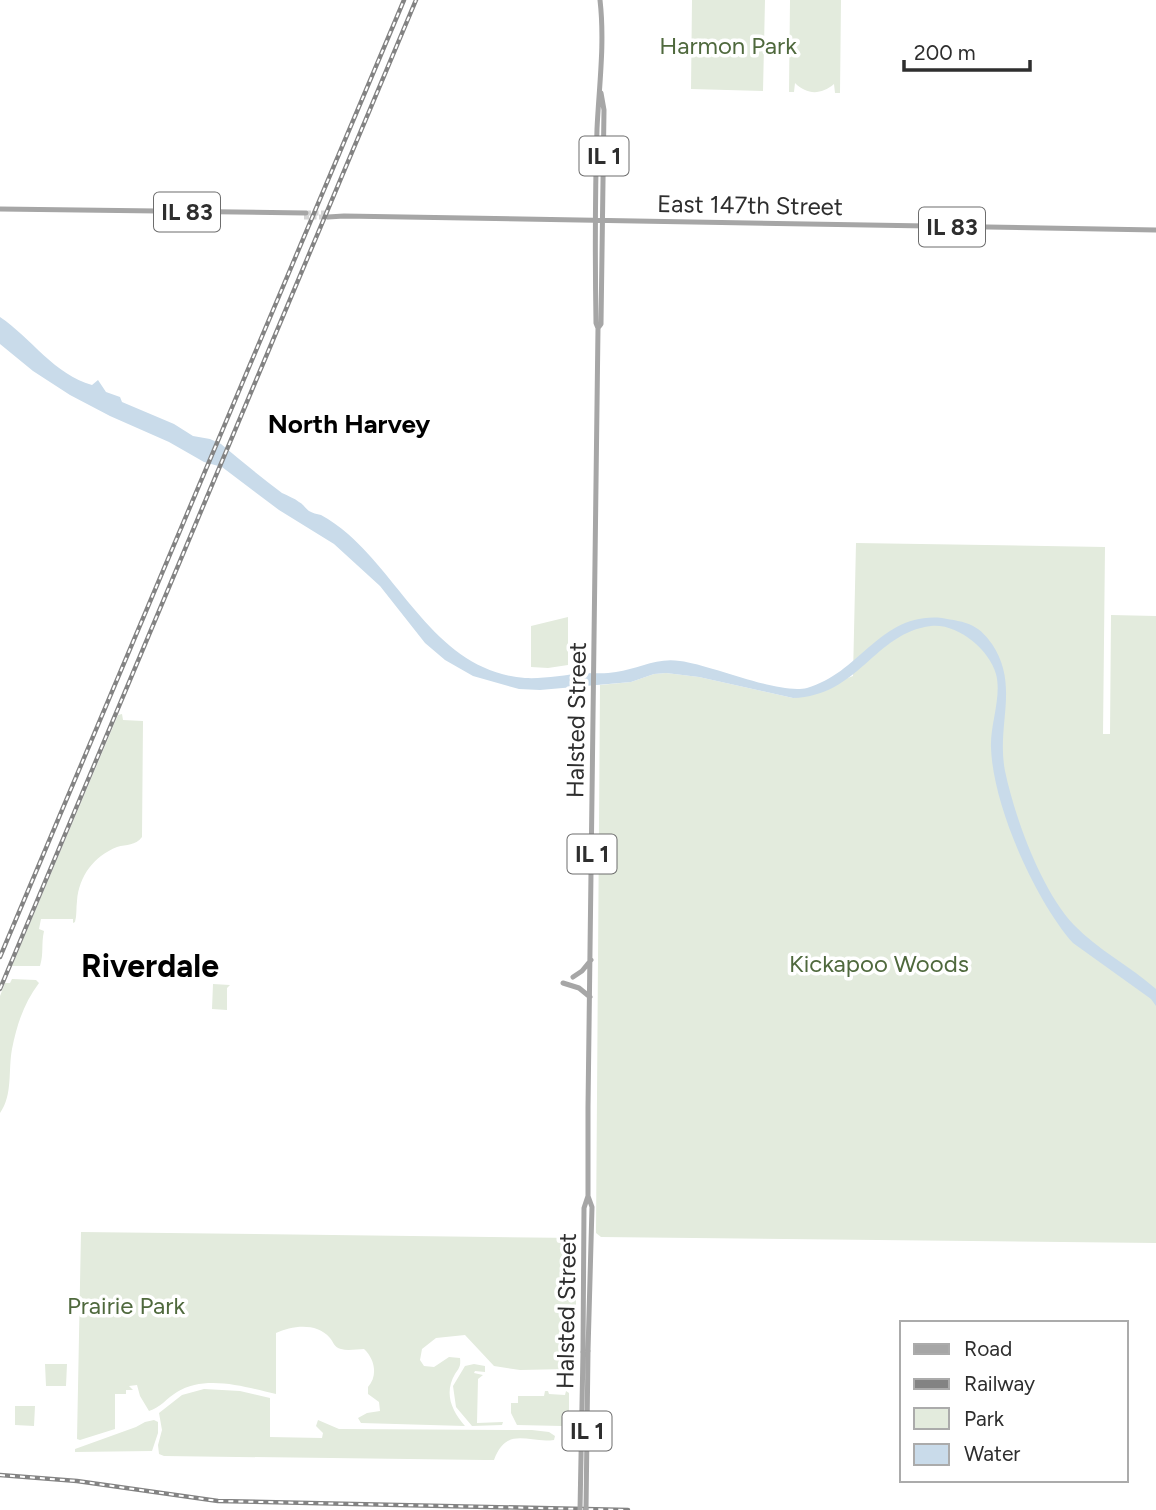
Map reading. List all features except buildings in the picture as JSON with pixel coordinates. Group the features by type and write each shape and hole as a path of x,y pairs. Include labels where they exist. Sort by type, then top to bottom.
{"main road":[{"name":"Halsted Street","path":"586,1510 584,1208 588,1196 600,0"},
{"name":"Halsted Street","path":"598,328 601,324 602,308 604,220 604,110 601,93"},
{"name":"IL 83","path":"0,209 305,215"},
{"name":"East 147th Street","path":"328,215 1156,230"},
{"path":"573,978 590,960"},
{"path":"563,984 579,988 590,997"},
{"name":"Halsted Street","path":"580,1510 586,1351"}],"green space":[{"name":"Harmon Park","path":"692,0 765,0 763,91 691,89"},
{"path":"790,0 841,0 840,93 835,93 834,84 814,92 804,90 795,83 794,92 789,92"},
{"name":"Kickapoo Woods","path":"856,543 1105,547 1103,734 1110,734 1111,615 1156,616 1156,1243 601,1237 596,1233 600,685 631,682 666,673 699,677 793,698 853,676"},
{"path":"568,617 568,665 531,667 531,626"},
{"path":"122,714 123,720 143,721 142,837 134,843 109,851 89,868 78,892 75,922 73,923 73,919 41,919 39,929 44,931 40,966 12,966 118,715"},
{"path":"12,979 36,980 39,983 25,1006 16,1031 7,1098 0,1113 0,996 5,983 10,983"},
{"path":"213,984 230,985 227,988 227,1010 212,1009"},
{"name":"Prairie Park","path":"81,1232 576,1238 576,1323 569,1327 567,1369 520,1370 494,1366 465,1335 436,1338 422,1349 420,1360 424,1366 434,1367 449,1357 460,1358 450,1395 453,1408 465,1426 361,1423 358,1418 380,1411 379,1402 368,1394 374,1373 368,1353 364,1349 341,1349 318,1329 296,1327 276,1333 276,1394 226,1384 200,1384 177,1392 149,1411 137,1385 129,1386 133,1390 126,1390 126,1394 115,1394 115,1429 80,1440 77,1439"},
{"path":"45,1364 67,1364 66,1386 46,1386"},
{"path":"465,1366 485,1366 485,1372 474,1373 483,1375 478,1379 477,1423 503,1422 502,1425 472,1426 456,1407 453,1386"},
{"path":"204,1389 240,1391 270,1398 270,1437 322,1438 323,1433 316,1426 318,1420 339,1429 532,1430 549,1432 555,1436 554,1440 545,1441 512,1439 499,1449 494,1460 159,1454 158,1445 162,1430 159,1413 182,1395"},
{"path":"545,1391 549,1394 565,1395 566,1391 569,1393 569,1421 562,1426 517,1425 511,1413 511,1403 518,1403 518,1396 544,1396"},
{"path":"15,1406 35,1406 34,1426 15,1425"},
{"path":"154,1420 158,1422 158,1433 152,1451 75,1452 75,1449"}],"water":[{"path":"0,317 66,373 92,385 98,380 106,392 120,397 122,402 174,424 193,436 221,444 282,493 335,524 368,554 446,643 469,660 495,672 539,678 612,673 672,660 763,684 807,688 842,670 902,624 921,619 942,618 976,628 992,644 1005,675 1005,771 1015,810 1040,873 1074,925 1156,989 1156,1006 1151,999 1073,943 1044,903 1018,851 999,797 991,748 998,692 996,674 987,656 971,639 961,633 941,626 911,631 895,640 834,687 816,695 793,698 699,677 666,673 631,682 540,690 519,689 473,676 445,660 425,643 380,586 334,544 279,510 222,467 204,462 169,442 110,416 33,371 0,344"}],"tunnel":[{"path":"306,213 329,213"},
{"path":"304,217 328,217"}],"railway":[{"path":"0,957 404,0"},
{"path":"0,989 416,0"},
{"path":"0,1475 77,1481 218,1501 628,1510"}],"district":[{"name":"North Harvey","path":"349,424"},
{"name":"Riverdale","path":"150,966"}]}
